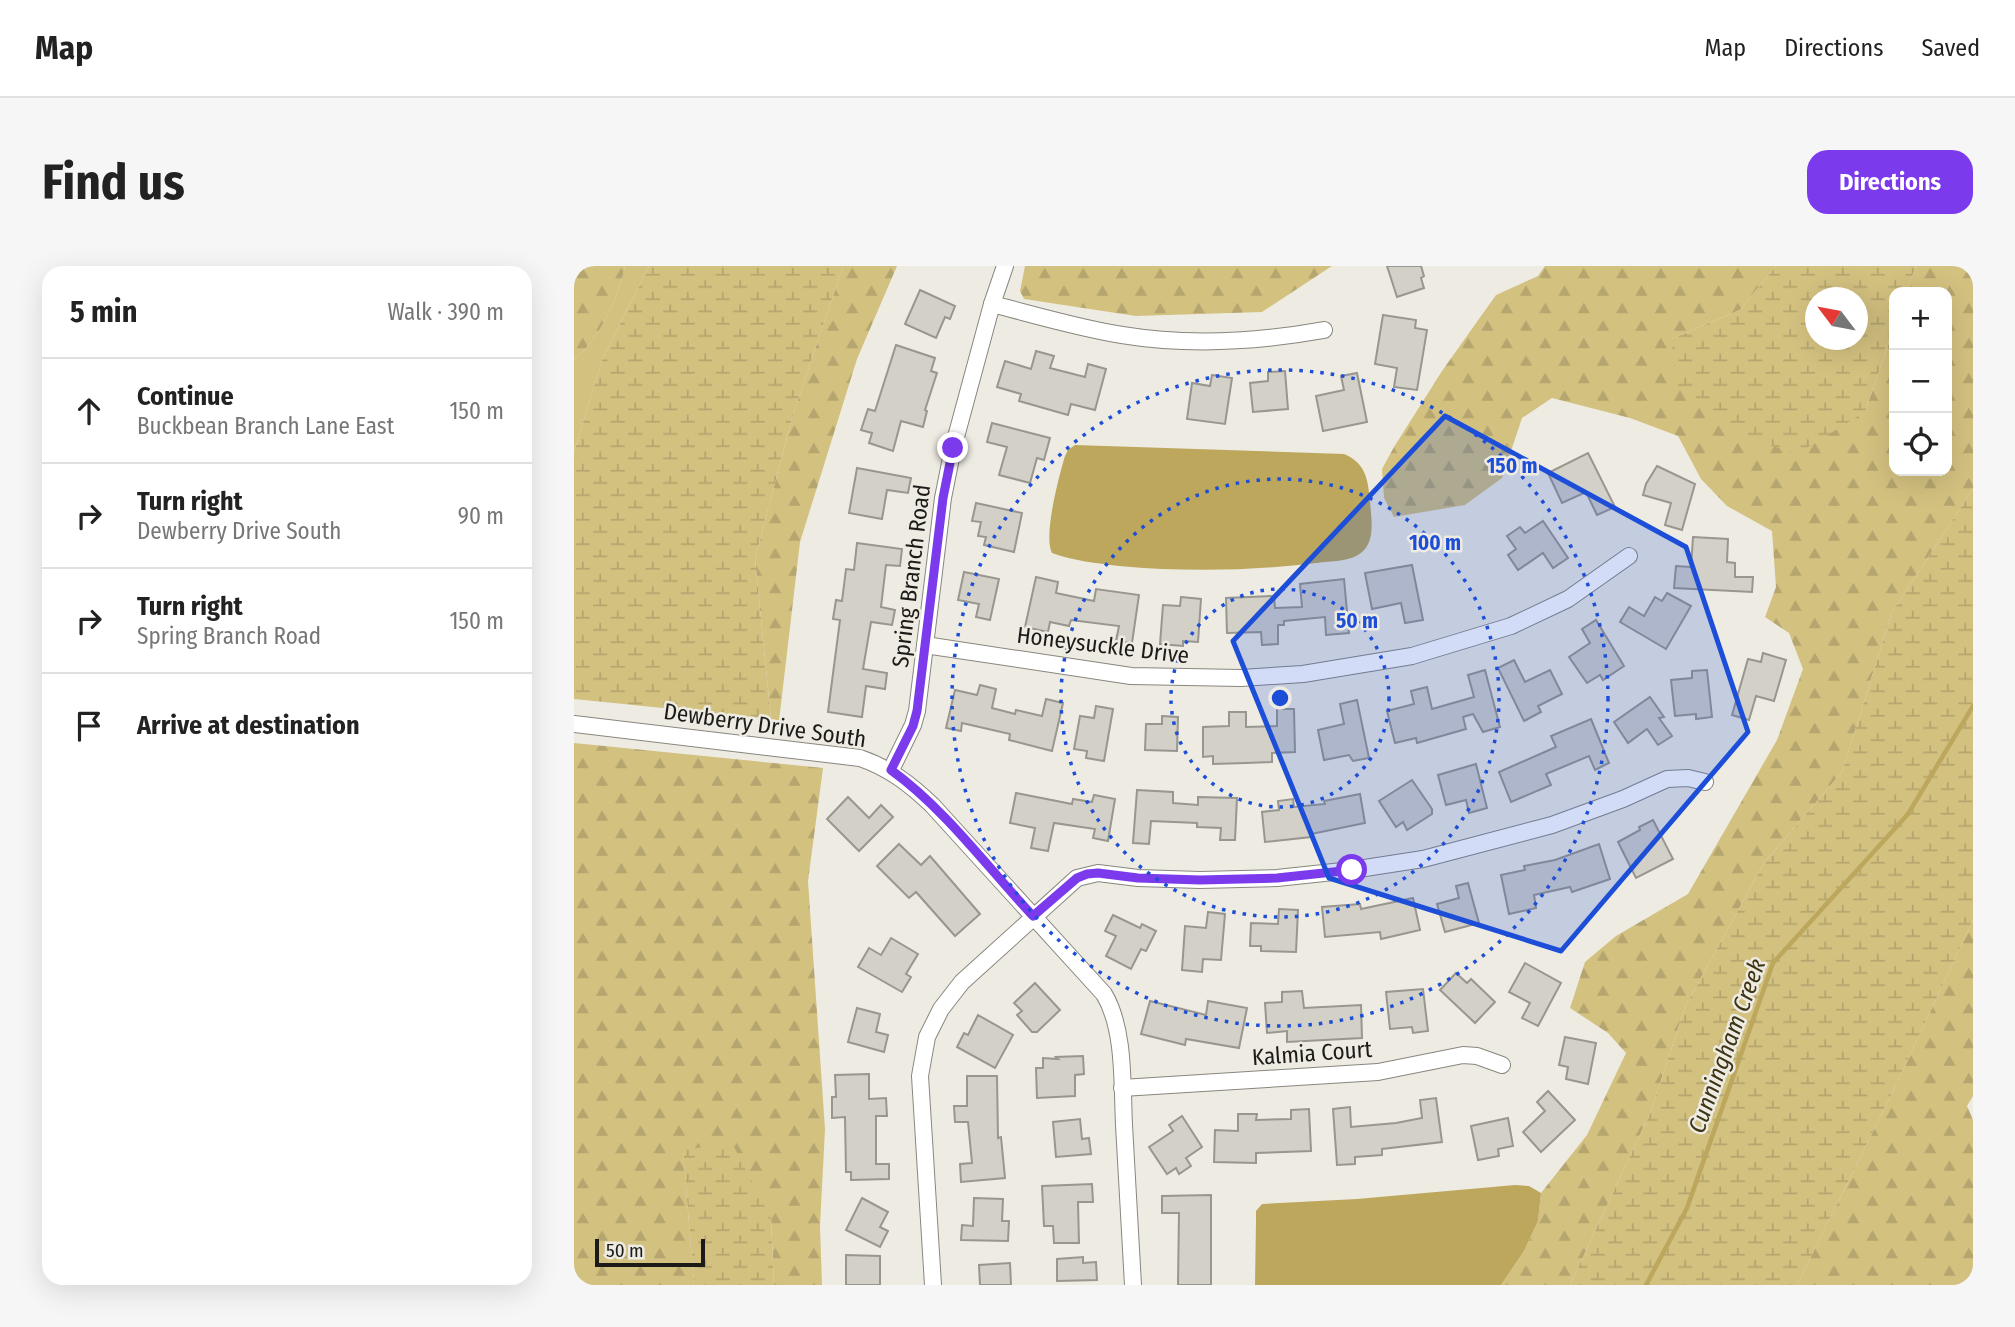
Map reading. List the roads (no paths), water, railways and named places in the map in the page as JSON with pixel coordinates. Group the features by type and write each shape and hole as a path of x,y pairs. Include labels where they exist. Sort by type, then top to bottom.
{"street":[{"name":"Spring Branch Road","path":"891,770 913,726 953,448 1005,266"},
{"path":"992,304 1084,328 1161,340 1250,341 1324,330"},
{"name":"Honeysuckle Drive","path":"925,645 1131,676 1241,678 1315,673 1412,656 1511,626 1568,599 1629,556"},
{"name":"Dewberry Drive South","path":"574,724 860,758 891,770 932,805 1104,994 1112,1008 1117,1023 1122,1088 1133,1285"},
{"path":"933,1285 920,1076 932,1025 953,992 1077,878 1098,873 1138,878 1200,880 1277,878 1423,859 1552,825 1623,799 1667,779 1688,778 1705,782"},
{"name":"Kalmia Court","path":"1122,1088 1378,1072 1463,1055 1477,1056 1502,1065"}],"waterway":[{"name":"Cunningham Creek","path":"1646,1285 1687,1208 1773,963 1908,814 1973,706"}]}
